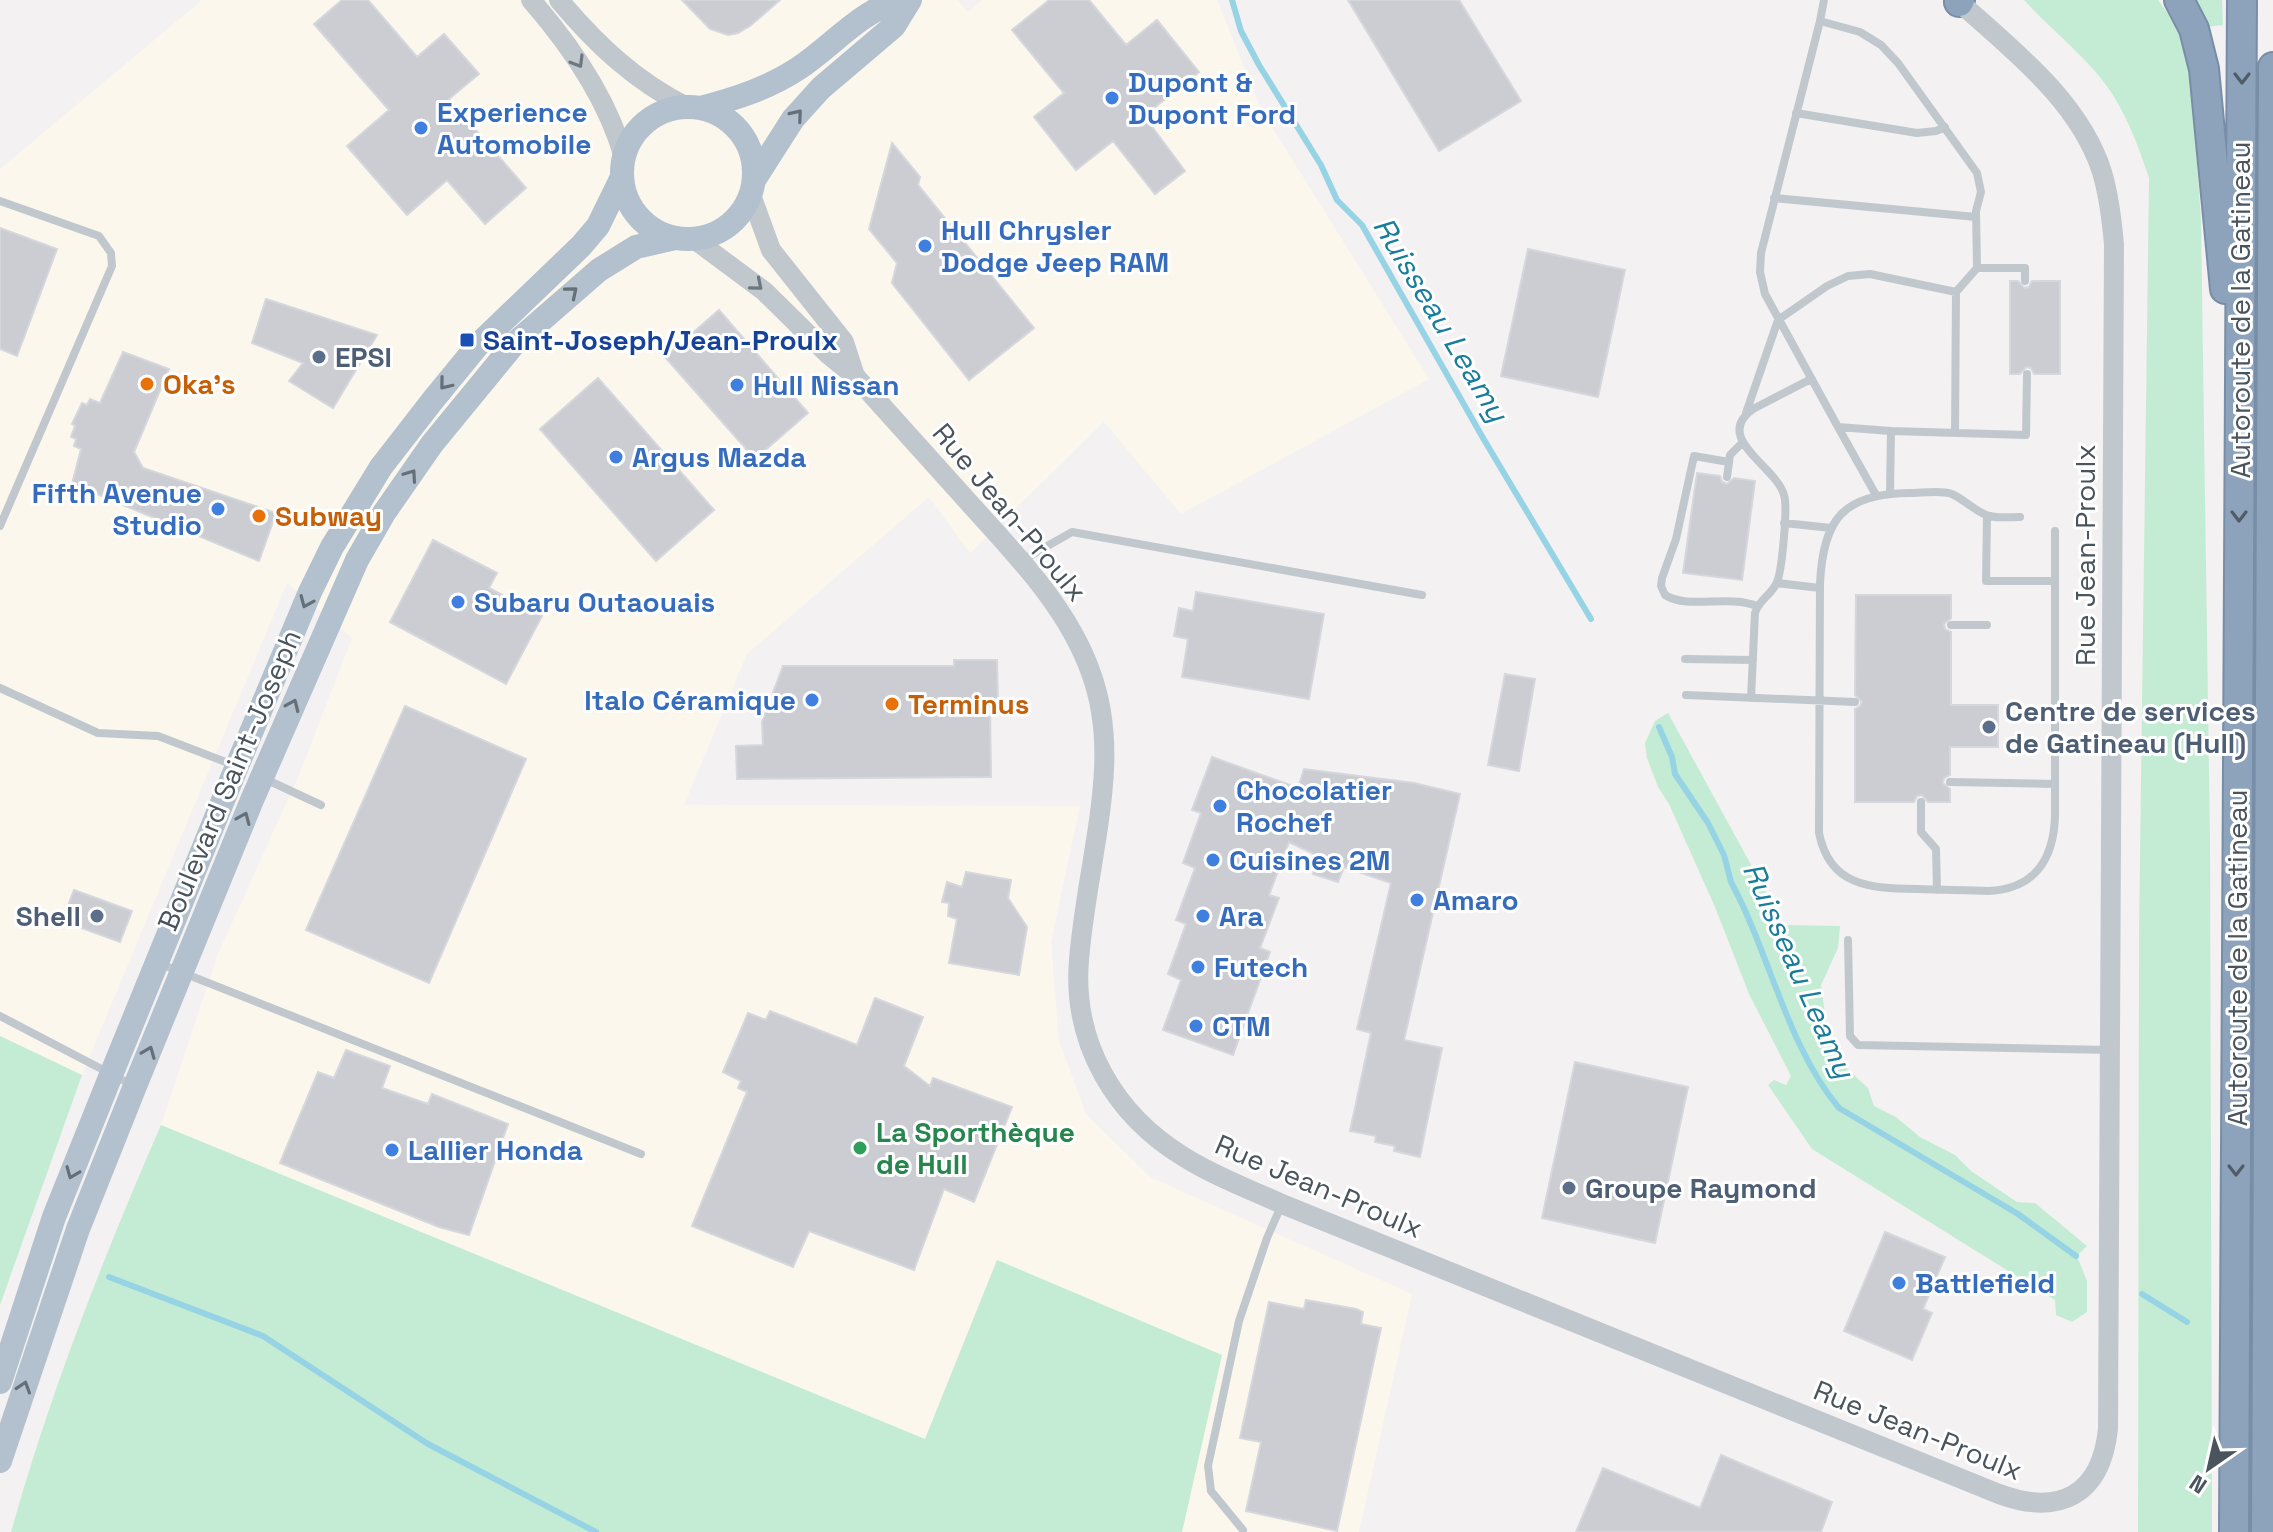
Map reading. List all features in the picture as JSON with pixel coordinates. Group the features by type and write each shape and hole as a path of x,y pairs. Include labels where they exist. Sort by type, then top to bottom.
{"highway":[{"path":"2179,0 2194,29 2204,69 2239,438"},
{"name":"Autoroute de la Gatineau","path":"2234,1532 2242,0"},
{"name":"Autoroute de la Gatineau","path":"2266,1532 2273,67"}],"main road":[{"path":"898,0 877,7 799,68 757,91 693,107 667,110 652,117 634,135 623,168 627,198 638,216 655,230 684,238 723,230 744,209 753,187 793,119 821,88 894,26 910,0"},
{"path":"693,107 719,114 735,126 747,142 754,160 753,187"},
{"name":"Boulevard Saint-Joseph","path":"0,1382 54,1217 237,766 332,547 381,467 478,345 598,226 623,168"},
{"name":"Boulevard Saint-Joseph","path":"0,1461 78,1229 181,971 357,560 384,513 432,444 514,344 571,291 599,270 636,247 684,238"}],"street":[{"path":"531,0 577,59 617,132 623,168"},
{"path":"559,0 587,34 623,67 644,83 693,107"},
{"name":"Rue Jean-Proulx","path":"684,238 764,291 829,355 855,376 1021,561 1067,622 1091,673 1101,717 1105,761 1078,961 1082,1015 1086,1038 1095,1060 1118,1101 1166,1145 1208,1170 1282,1204 1999,1494 2034,1504 2055,1502 2073,1495 2091,1481 2101,1462 2107,1437 2114,245 2111,215 2098,162 2070,113 2041,79 1959,1"},
{"name":"Rue Jean-Proulx","path":"753,187 771,250 844,342 855,376"}],"lane":[{"path":"1824,0 1761,253 1760,272 1765,294 1778,320 1876,495"},
{"path":"1820,21 1860,32 1881,45 1898,63 1977,173 1981,192 1976,217 1977,268 1956,292 1955,433"},
{"path":"1796,113 1917,133 1945,127"},
{"path":"1774,198 1976,217"},
{"path":"0,201 99,236 111,253 112,266 0,526"},
{"path":"1977,268 2025,268 2025,281"},
{"path":"1751,698 1757,606 1777,583 1784,492 1768,469 1742,443 1739,432 1778,320 1827,286 1858,274 1879,275 1956,292"},
{"path":"1838,427 2026,435 2027,374"},
{"path":"1745,414 1811,379"},
{"path":"1890,494 1891,431"},
{"path":"1727,477 1733,450 1742,443"},
{"path":"1729,462 1694,456 1676,539 1661,586 1665,595 1678,601 1741,600 1757,606"},
{"path":"2020,517 1987,516 1951,493 1890,494 1876,495 1848,508 1831,528 1823,553 1820,588 1819,824 1827,856 1843,875 1864,886 1937,890 2005,889 2022,883 2046,859 2053,843 2055,784 2055,531"},
{"path":"1987,516 1986,581 2055,581"},
{"path":"1784,523 1831,528"},
{"path":"1021,561 1072,532 1422,595"},
{"path":"1777,583 1820,588"},
{"path":"1951,625 1987,625"},
{"path":"1685,659 1753,660"},
{"path":"0,688 98,733 158,736 237,766 321,805"},
{"path":"1686,695 1855,702"},
{"path":"1950,782 2055,784"},
{"path":"1921,802 1921,832 1936,849 1937,890"},
{"path":"1848,940 1850,1036 1858,1045 2111,1050"},
{"path":"157,962 641,1154"},
{"path":"0,1016 135,1086"},
{"path":"1243,1530 1211,1491 1208,1466 1239,1321 1282,1204"}],"shaded area":[{"path":"202,0 957,0 968,12 982,0 1217,0 1262,111 1429,379 1181,514 1104,422 970,553 929,497 747,654 684,805 1080,806 1051,942 1059,1041 1086,1114 1150,1177 1412,1294 1359,1532 1182,1532 1222,1356 997,1260 925,1439 161,1125 217,956 299,775 352,638 287,583 82,1075 0,1036 0,169"}],"green space":[{"path":"2024,0 2158,0 2175,23 2185,45 2192,93 2201,220 2210,840 2212,1532 2138,1532 2139,934 2149,178 2133,134 2111,92 2091,67"},
{"path":"2192,0 2222,0 2223,25 2206,27"},
{"path":"1668,713 1784,925 1840,926 1838,948 1821,985 1826,1022 1840,1062 1868,1088 1874,1106 1896,1117 1920,1137 1955,1155 1971,1171 2017,1202 2035,1203 2087,1246 2077,1256 2087,1281 2087,1312 2072,1322 2056,1315 2055,1300 1812,1149 1768,1085 1774,1080 1786,1085 1791,1076 1749,994 1715,907 1647,758 1645,743 1655,721"},
{"path":"0,1036 82,1075 0,1305"},
{"path":"161,1125 925,1439 997,1260 1222,1355 1182,1532 11,1532 79,1326"}],"building":[{"name":"Experience Automobile","path":"342,0 368,0 417,57 444,34 479,74 449,99 526,188 485,224 447,180 407,215 347,146 389,110 314,24"},
{"path":"682,0 780,0 750,26 728,35 710,29"},
{"name":"Dupont & Dupont Ford","path":"1049,0 1089,0 1126,45 1157,20 1199,72 1144,116 1185,171 1155,194 1113,141 1076,170 1034,117 1064,93 1012,30"},
{"path":"1348,0 1459,0 1521,101 1439,151"},
{"name":"Hull Chrysler Dodge Jeep RAM","path":"892,143 920,177 918,185 1034,328 969,380 892,283 897,263 869,229"},
{"path":"0,228 57,249 17,356 0,349"},
{"path":"1528,249 1625,270 1598,397 1501,376"},
{"path":"2010,281 2018,281 2024,288 2029,287 2032,281 2060,281 2060,374 2034,374 2031,368 2026,367 2020,374 2010,374"},
{"path":"266,299 377,335 333,408 289,381 303,363 252,343"},
{"name":"Hull Nissan","path":"719,310 808,413 755,459 665,357"},
{"path":"123,352 169,369 134,452 143,468 276,513 259,561 72,484 81,449 74,446 76,439 71,437 75,426 72,424 82,403 87,405 90,399 100,403"},
{"name":"Argus Mazda","path":"598,378 714,510 656,561 540,429"},
{"path":"1697,473 1720,476 1722,482 1727,484 1734,478 1755,481 1742,580 1683,573"},
{"name":"Subaru Outaouais","path":"433,540 497,573 489,588 542,616 506,684 390,622"},
{"path":"1196,592 1324,614 1309,699 1182,677 1188,639 1174,636 1179,608 1193,611"},
{"path":"1856,595 1951,595 1951,618 1944,624 1945,629 1951,632 1951,705 1998,705 1998,747 1950,747 1950,775 1944,778 1943,783 1950,789 1950,802 1928,802 1922,795 1917,796 1914,802 1855,802 1855,709 1862,702 1855,695"},
{"path":"954,660 997,660 998,706 990,706 991,777 737,779 736,746 763,745 762,722 783,666 954,666"},
{"path":"1505,674 1535,679 1519,771 1488,765"},
{"path":"405,706 526,759 429,983 306,930"},
{"path":"1212,757 1298,788 1304,769 1414,783 1460,794 1404,1040 1442,1048 1420,1157 1394,1151 1395,1146 1375,1142 1376,1136 1350,1131 1371,1033 1357,1029 1391,883 1344,867 1338,882 1313,874 1318,856 1289,842 1269,895 1279,898 1260,948 1270,952 1233,1055 1163,1030 1181,980 1168,974 1186,924 1176,920 1195,868 1183,863 1201,813 1192,810"},
{"path":"966,872 1011,880 1008,898 1027,927 1019,975 949,963 957,919 948,916 949,903 942,902 947,882 962,887"},
{"path":"74,890 132,911 120,942 62,921"},
{"name":"La Sporthèque de Hull","path":"875,998 923,1017 904,1066 930,1086 933,1078 1012,1107 974,1202 944,1189 914,1270 809,1231 793,1267 692,1226 747,1092 738,1088 741,1081 723,1072 748,1013 766,1020 770,1011 857,1045"},
{"name":"Lallier Honda","path":"346,1050 390,1066 382,1088 428,1104 432,1094 508,1124 469,1235 439,1227 280,1163 318,1072 334,1078"},
{"path":"1575,1062 1688,1087 1655,1243 1542,1218"},
{"name":"Battlefield","path":"1885,1232 1945,1257 1923,1309 1932,1313 1912,1360 1844,1331"},
{"path":"1306,1300 1356,1309 1363,1312 1361,1324 1381,1328 1337,1531 1246,1511 1261,1442 1240,1438 1269,1302 1304,1309"},
{"path":"1721,1455 1832,1502 1821,1532 1576,1532 1603,1468 1700,1508"}],"waterway":[{"name":"Ruisseau Leamy","path":"1232,0 1241,31 1321,165 1337,200 1362,225 1483,438 1591,619"},
{"name":"Ruisseau Leamy","path":"1659,727 1672,757 1675,774 1708,823 1724,855 1731,882 1792,1028 1821,1083 1839,1108 2018,1214 2076,1256"},
{"path":"109,1277 263,1336 428,1444 596,1532"},
{"name":"Ruisseau Leamy","path":"2142,1294 2187,1322"}],"place":[{"name":"Dupont & Dupont Ford","path":"1112,98"},
{"name":"Experience Automobile","path":"421,128"},
{"name":"Hull Chrysler Dodge Jeep RAM","path":"925,246"},
{"name":"Saint-Joseph/Jean-Proulx","path":"467,340"},
{"name":"EPSI","path":"319,357"},
{"name":"Oka's","path":"147,384"},
{"name":"Hull Nissan","path":"737,385"},
{"name":"Argus Mazda","path":"616,457"},
{"name":"Fifth Avenue Studio","path":"218,509"},
{"name":"Subway","path":"259,516"},
{"name":"Subaru Outaouais","path":"458,602"},
{"name":"Italo Céramique","path":"812,700"},
{"name":"Terminus","path":"892,704"},
{"name":"Centre de services de Gatineau (Hull)","path":"1989,727"},
{"name":"Chocolatier Rochef","path":"1220,806"},
{"name":"Cuisines 2M","path":"1213,860"},
{"name":"Amaro","path":"1417,900"},
{"name":"Shell","path":"97,916"},
{"name":"Ara","path":"1203,916"},
{"name":"Futech","path":"1198,967"},
{"name":"CTM","path":"1196,1026"},
{"name":"La Sporthèque de Hull","path":"860,1148"},
{"name":"Lallier Honda","path":"392,1150"},
{"name":"Groupe Raymond","path":"1569,1188"},
{"name":"Battlefield","path":"1899,1283"}]}
